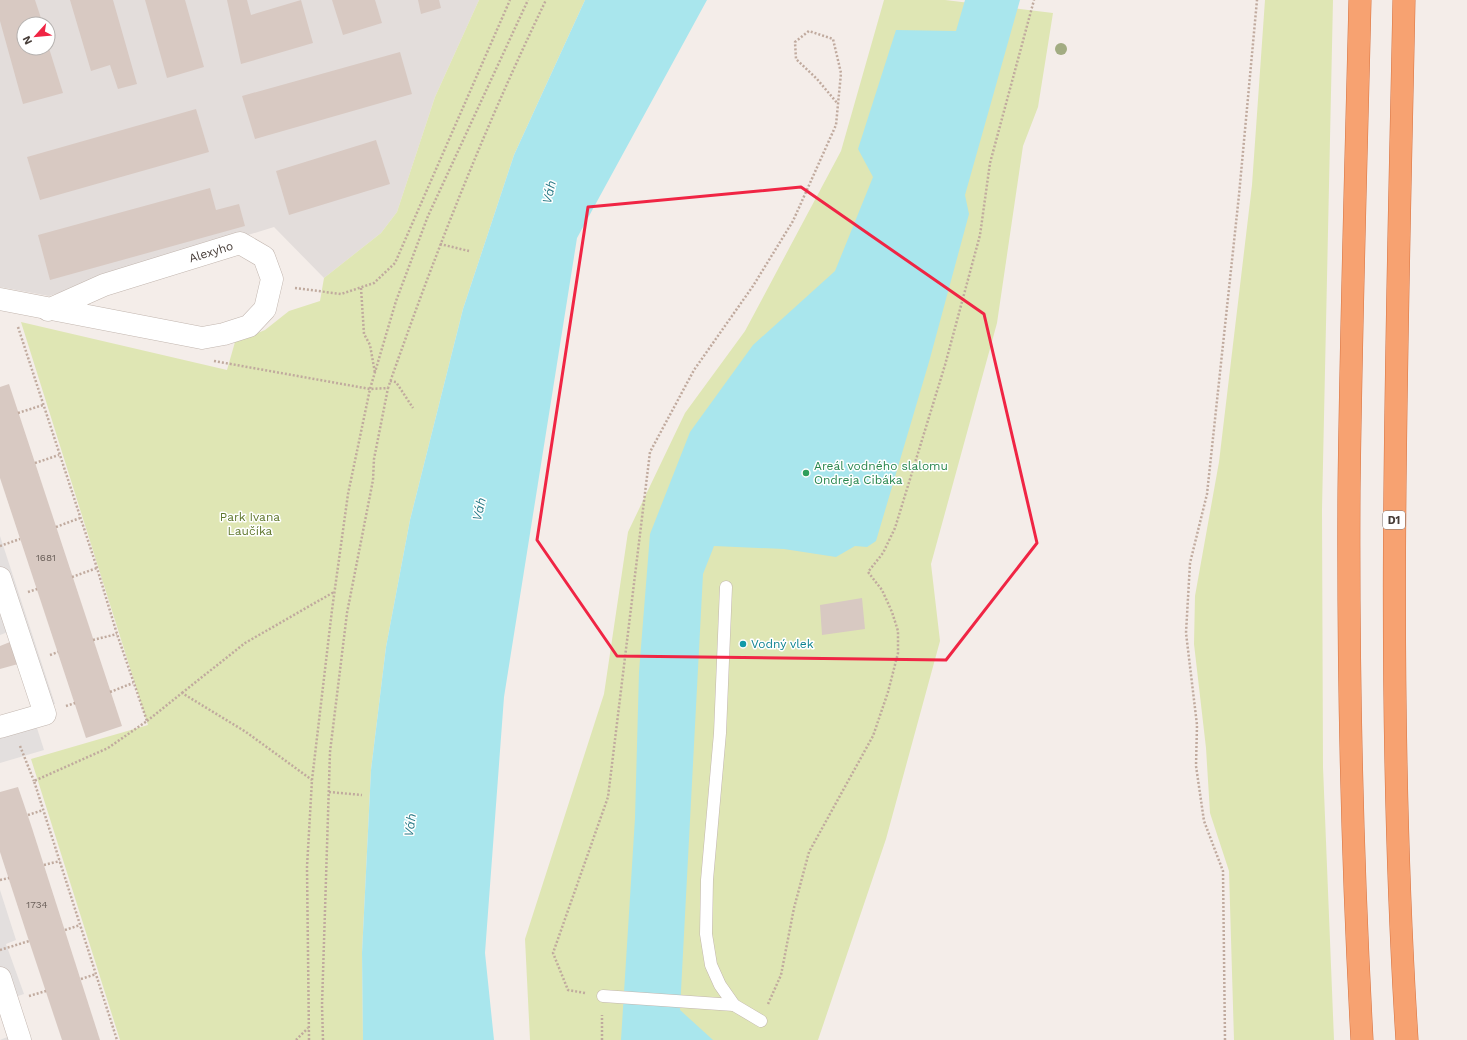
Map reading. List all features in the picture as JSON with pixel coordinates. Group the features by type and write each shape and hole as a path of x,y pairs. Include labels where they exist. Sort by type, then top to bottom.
{"highway":[{"path":"1360,0 1349,491 1350,666 1356,928 1362,1040"},
{"name":"D1","path":"1404,0 1394,492 1395,692 1400,908 1408,1040"}],"street":[{"name":"Alexyho","path":"2,300 48,310 202,338 224,334 249,326 265,309 272,279 264,257 240,243 104,285 48,310"},
{"path":"0,578 45,714 5,725"},
{"path":"1,986 20,1040"}],"lane":[{"path":"726,587 720,733 707,880 706,920 711,965 720,985 734,1005 760,1021"},
{"path":"603,996 734,1005"}],"path":[{"path":"292,288 342,294 374,284 395,263 510,0"},
{"path":"309,1040 307,867 312,780 348,494 370,389 396,301 428,216 501,55 528,0"},
{"path":"323,1040 322,1005 330,752 347,613 373,480 374,459 388,388 440,244 489,126 546,0"},
{"path":"760,1021 781,975 794,908 808,852 873,736 888,692 898,653 898,631 882,590 868,572 883,553 895,528 945,365 983,220 990,163 1034,0"},
{"path":"1225,1040 1223,871 1204,821 1196,766 1197,725 1186,633 1190,564 1208,486 1239,195 1257,0"},
{"path":"602,1040 603,996 568,990 553,953 608,797 650,452 694,370 754,286 792,221 836,125 841,73 833,39 809,31 795,42 796,59 817,79 838,104"},
{"path":"440,244 469,251"},
{"path":"361,288 364,334 370,345 375,373"},
{"path":"2,300 17,322 117,634 147,721"},
{"path":"222,363 370,389 388,388"},
{"path":"390,381 396,382 413,408"},
{"path":"18,413 43,405"},
{"path":"35,463 59,455"},
{"path":"56,526 80,518"},
{"path":"0,546 20,539"},
{"path":"72,577 97,568"},
{"path":"34,781 108,748 147,721 245,643 335,591"},
{"path":"93,640 117,634"},
{"path":"110,692 134,683"},
{"path":"182,693 246,732 312,780"},
{"path":"5,725 34,781 116,1040"},
{"path":"329,792 362,795"},
{"path":"28,815 43,810"},
{"path":"44,865 60,861"},
{"path":"0,880 9,878"},
{"path":"65,930 80,925"},
{"path":"0,950 29,941"},
{"path":"81,979 96,974"},
{"path":"296,1040 308,1028"}],"highlighted area":[{"path":"801,187 984,314 1037,543 946,660 617,656 537,540 588,207"}],"shaded area":[{"path":"0,0 479,0 435,97 397,212 381,233 324,278 274,227 49,296 0,287"},
{"path":"0,536 55,704 34,710 8,632 0,635"},
{"path":"37,728 44,750 0,763 0,738"},
{"path":"0,890 16,940 6,944 24,994 15,997 29,1040 0,1040 12,1035 0,993"}],"green space":[{"name":"Park Ivana Laučíka","path":"479,0 585,0 514,155 463,309 410,520 386,647 371,770 362,953 363,1040 120,1040 31,759 148,725 21,322 227,370 235,342 265,330 289,311 320,301 324,278 381,233 397,212 435,97"},
{"name":"Areál vodného slalomu Ondreja Cibáka","path":"884,0 945,0 1053,13 1038,107 1023,146 997,323 931,564 940,641 886,839 818,1040 530,1040 525,939 604,694 628,532 685,413 745,331 841,151"},
{"path":"1265,0 1333,0 1322,510 1323,767 1334,1040 1234,1040 1229,871 1210,813 1206,748 1194,644 1195,596 1219,462 1252,185"}],"water":[{"name":"Váh","path":"585,0 707,0 577,238 504,697 485,953 494,1040 363,1040 362,953 371,770 386,647 410,520 463,309 514,155"},
{"path":"965,0 1020,0 965,195 969,214 929,362 876,541 867,547 855,546 836,557 784,549 714,546 703,574 680,1010 713,1040 621,1040 635,818 639,672 650,534 690,432 753,345 835,271 873,177 858,149 896,30 956,31"}],"building":[{"path":"0,0 35,0 40,16 16,16 16,56 51,56 63,93 23,104 0,21"},
{"path":"70,0 113,0 137,84 118,89 110,65 91,71"},
{"path":"145,0 185,0 204,67 167,78"},
{"path":"227,0 247,0 251,15 301,0 313,43 241,64"},
{"path":"332,0 375,0 382,23 343,35"},
{"path":"418,0 439,0 441,8 421,14"},
{"path":"400,52 412,94 255,139 242,96"},
{"path":"196,109 209,152 40,200 27,157"},
{"path":"376,140 390,184 289,215 276,171"},
{"path":"210,188 216,210 239,204 245,226 50,280 38,235"},
{"path":"9,384 122,726 86,738 0,478 0,387"},
{"path":"862,598 865,629 822,635 820,605"},
{"path":"10,642 18,664 0,669 0,646"},
{"path":"18,787 100,1040 62,1040 0,852 0,792"}],"place":[{"name":"Areál vodného slalomu Ondreja Cibáka","path":"806,473"},
{"name":"Vodný vlek","path":"743,644"}]}
